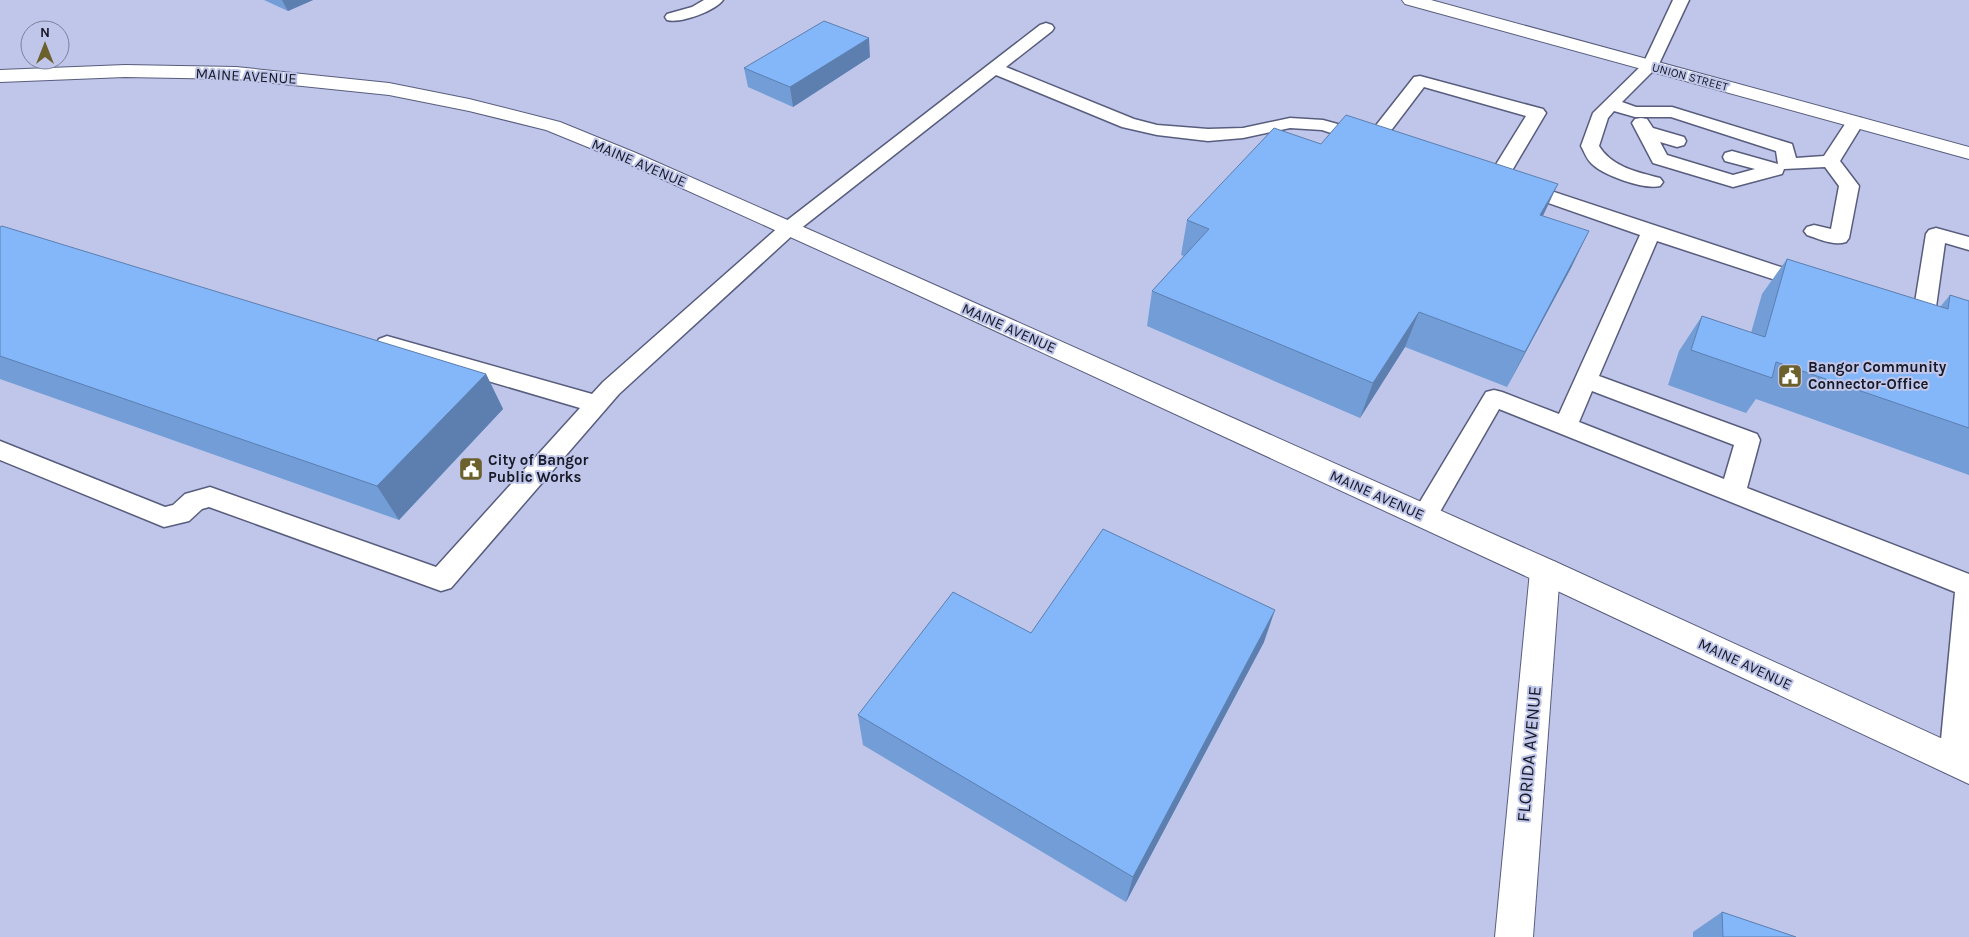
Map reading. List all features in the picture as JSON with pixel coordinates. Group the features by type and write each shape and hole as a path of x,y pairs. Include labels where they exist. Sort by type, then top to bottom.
{"street":[{"name":"UNION STREET","path":"1411,0 1969,153"},
{"name":"MAINE AVENUE","path":"0,76 126,71 236,73 389,89 469,105 553,126 629,157 902,279 1545,571 1962,765"},
{"name":"FLORIDA AVENUE","path":"1514,937 1545,571"}],"lane":[{"path":"673,17 698,10 715,0"},
{"path":"1653,182 1621,173 1598,160 1590,146 1599,117 1650,66 1681,0"},
{"path":"0,450 164,517 180,514 194,501 210,497 441,580 611,388 788,229 1046,28"},
{"path":"995,69 1128,123 1157,130 1208,135 1243,133 1290,123 1323,125 1392,147"},
{"path":"1374,141 1420,81 1537,113 1497,179"},
{"path":"1610,104 1635,112 1672,112 1785,148 1781,167"},
{"path":"1635,112 1660,159 1733,181 1781,167 1830,161"},
{"path":"1830,161 1855,122"},
{"path":"1646,132 1677,141"},
{"path":"1732,157 1781,167"},
{"path":"1814,231 1839,238 1849,186 1830,161"},
{"path":"1478,173 1650,232 1829,290"},
{"path":"1565,427 1650,232"},
{"path":"1923,321 1936,234 1969,244"},
{"path":"371,340 597,404"},
{"path":"1586,380 1748,440 1733,493"},
{"path":"1424,517 1494,398 1969,586 1962,765"}],"building":[{"path":"824,21 869,38 790,87 744,68"},
{"path":"1346,115 1558,184 1540,215 1589,231 1525,352 1419,312 1373,383 1152,291 1209,229 1187,220 1274,128 1321,144"},
{"path":"2,226 486,374 377,486 0,356 0,227"},
{"path":"1787,259 1948,309 1950,295 1969,301 1969,428 1776,362 1772,378 1691,350 1702,316 1765,337"},
{"path":"1103,529 1275,610 1133,877 858,715 953,592 1031,633"},
{"path":"1722,912 1796,937 1723,937"}],"place":[{"name":"Bangor Community Connector-Office","path":"1790,376"},
{"name":"City of Bangor Public Works","path":"471,469"}]}
